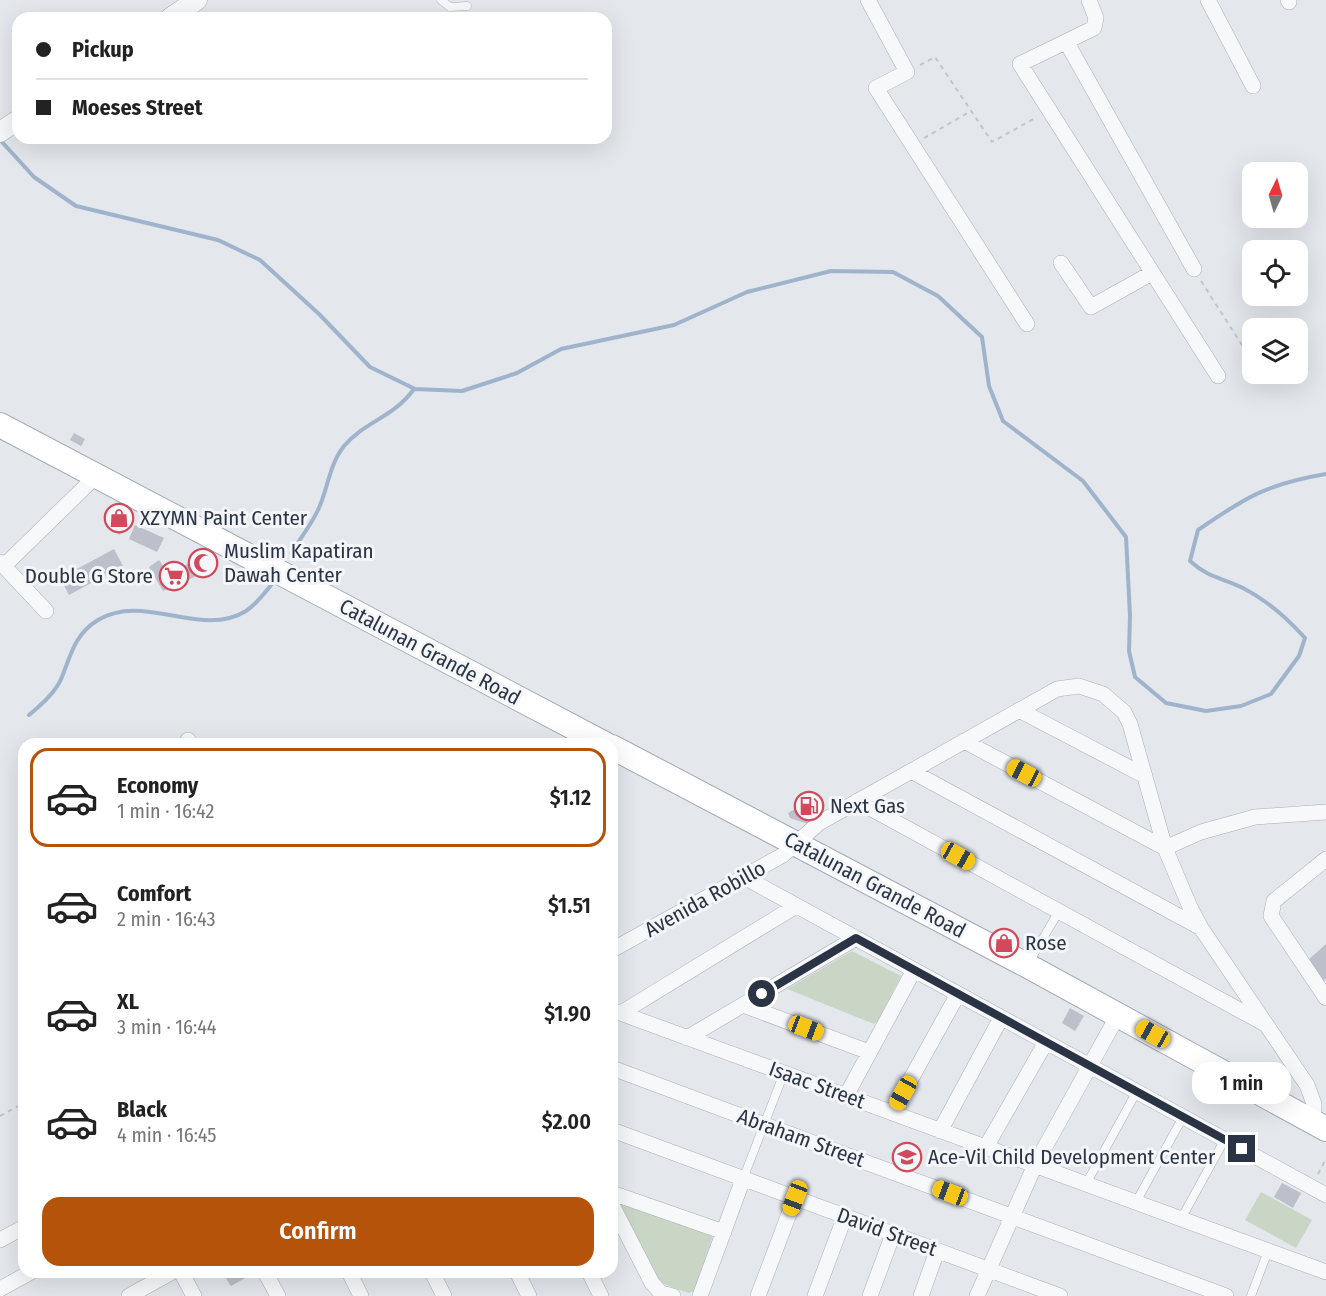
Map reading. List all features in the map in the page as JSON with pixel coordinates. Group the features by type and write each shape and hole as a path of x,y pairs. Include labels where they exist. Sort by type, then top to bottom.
{"main road":[{"name":"Catalunan Grande Road","path":"0,425 594,738"},
{"name":"Catalunan Grande Road","path":"618,750 1028,966 1319,1125"}],"street":[{"path":"179,12 197,0"},
{"path":"868,0 907,72 876,88 1027,324"},
{"path":"1089,0 1096,18 1094,28 1020,64 1218,376"},
{"path":"1208,0 1253,86"},
{"path":"1067,43 1194,269"},
{"path":"1061,263 1091,307 1152,273"},
{"path":"46,611 2,564 96,476"},
{"name":"Avenida Robillo","path":"618,947 744,877 796,844 819,823 1057,689 1069,686 1097,691 1124,712 1136,738 1165,848 1201,928 1269,1026 1312,1096 1319,1125"},
{"path":"1019,710 1145,776"},
{"path":"964,741 1165,848 1201,832 1245,819 1326,812"},
{"path":"911,771 1201,928"},
{"path":"857,801 1269,1026"},
{"path":"1326,859 1274,901 1271,916 1326,998"},
{"path":"744,877 1326,1195"},
{"path":"618,1011 796,906"},
{"path":"687,1038 856,938"},
{"path":"846,1096 914,970"},
{"path":"892,1113 958,994"},
{"path":"743,1005 869,1052"},
{"name":"Isaac Street","path":"618,1013 1326,1272"},
{"path":"977,1296 1035,1165 1118,1015"},
{"path":"940,1131 1001,1018"},
{"path":"986,1148 1046,1042"},
{"name":"Abraham Street","path":"618,1070 1226,1296"},
{"name":"David Street","path":"618,1132 987,1269 1038,1292 1060,1296"},
{"path":"700,1296 743,1179"},
{"path":"618,1195 723,1232"},
{"path":"758,1296 795,1198"},
{"path":"815,1296 845,1216"},
{"path":"618,1217 652,1283 661,1293 673,1296"},
{"path":"0,1240 18,1230"},
{"path":"870,1296 893,1234"},
{"path":"921,1296 937,1251"},
{"path":"0,1289 20,1278"},
{"path":"129,1296 161,1278"},
{"path":"184,1278 194,1296"},
{"path":"268,1278 278,1296"},
{"path":"352,1278 361,1296"},
{"path":"435,1278 444,1296"},
{"path":"520,1278 529,1296"},
{"path":"592,1278 601,1296"}],"lane":[{"path":"441,0 450,7 467,6"},
{"path":"1028,966 1059,911"},
{"path":"743,1179 784,1073"},
{"path":"1086,1184 1137,1091"},
{"path":"1136,1202 1183,1117"},
{"path":"1181,1219 1225,1139"},
{"path":"1251,1296 1268,1251"}],"path":[{"path":"907,72 935,57 992,142 1048,110"},
{"path":"912,144 972,111"},
{"path":"1194,269 1242,345"},
{"path":"0,1116 18,1106"},
{"path":"1312,1187 1326,1159"}],"green space":[{"path":"852,951 901,976 878,1021 874,1024 787,989"},
{"path":"1261,1192 1312,1220 1296,1248 1245,1220"},
{"path":"619,1202 713,1235 695,1291 688,1293 661,1283 619,1206"}],"building":[{"path":"74,433 85,439 81,446 70,440"},
{"path":"118,506 129,522 128,529 119,535 105,515"},
{"path":"135,525 164,538 157,552 129,539"},
{"path":"114,549 123,566 69,595 60,578"},
{"path":"206,556 212,569 163,591 149,567 159,560 168,573"},
{"name":"Next Gas","path":"813,799 822,816 808,824 790,818 788,813"},
{"path":"1326,944 1326,979 1323,981 1306,962"},
{"path":"1070,1008 1084,1016 1075,1031 1062,1023"},
{"path":"1282,1183 1301,1193 1293,1208 1274,1197"},
{"path":"226,1278 245,1278 231,1286"}],"waterway":[{"path":"2,142 34,177 76,206 218,240 260,260 319,314 370,367 415,389 462,391 517,373 561,349 674,325 747,292 831,271 893,272 938,296 982,337 989,386 1003,421 1083,481 1126,537 1130,616 1129,651 1135,677 1166,703 1206,711 1241,706 1271,694 1299,656 1305,638 1284,617 1252,593 1210,575 1190,561 1198,530 1244,500 1272,487 1326,474"},
{"path":"291,553 318,510 335,461 344,446 361,431 397,407 414,389"},
{"path":"29,715 56,688 79,638 98,620 116,613 134,611 192,619 229,618 250,608 275,580"}],"place":[{"name":"XZYMN Paint Center","path":"119,518"},
{"name":"Muslim Kapatiran Dawah Center","path":"203,563"},
{"name":"Double G Store","path":"174,576"},
{"name":"Next Gas","path":"809,806"},
{"name":"Rose","path":"1004,943"},
{"name":"Ace-Vil Child Development Center","path":"907,1157"}],"route":[{"path":"762,994 856,938 1242,1149"}]}
